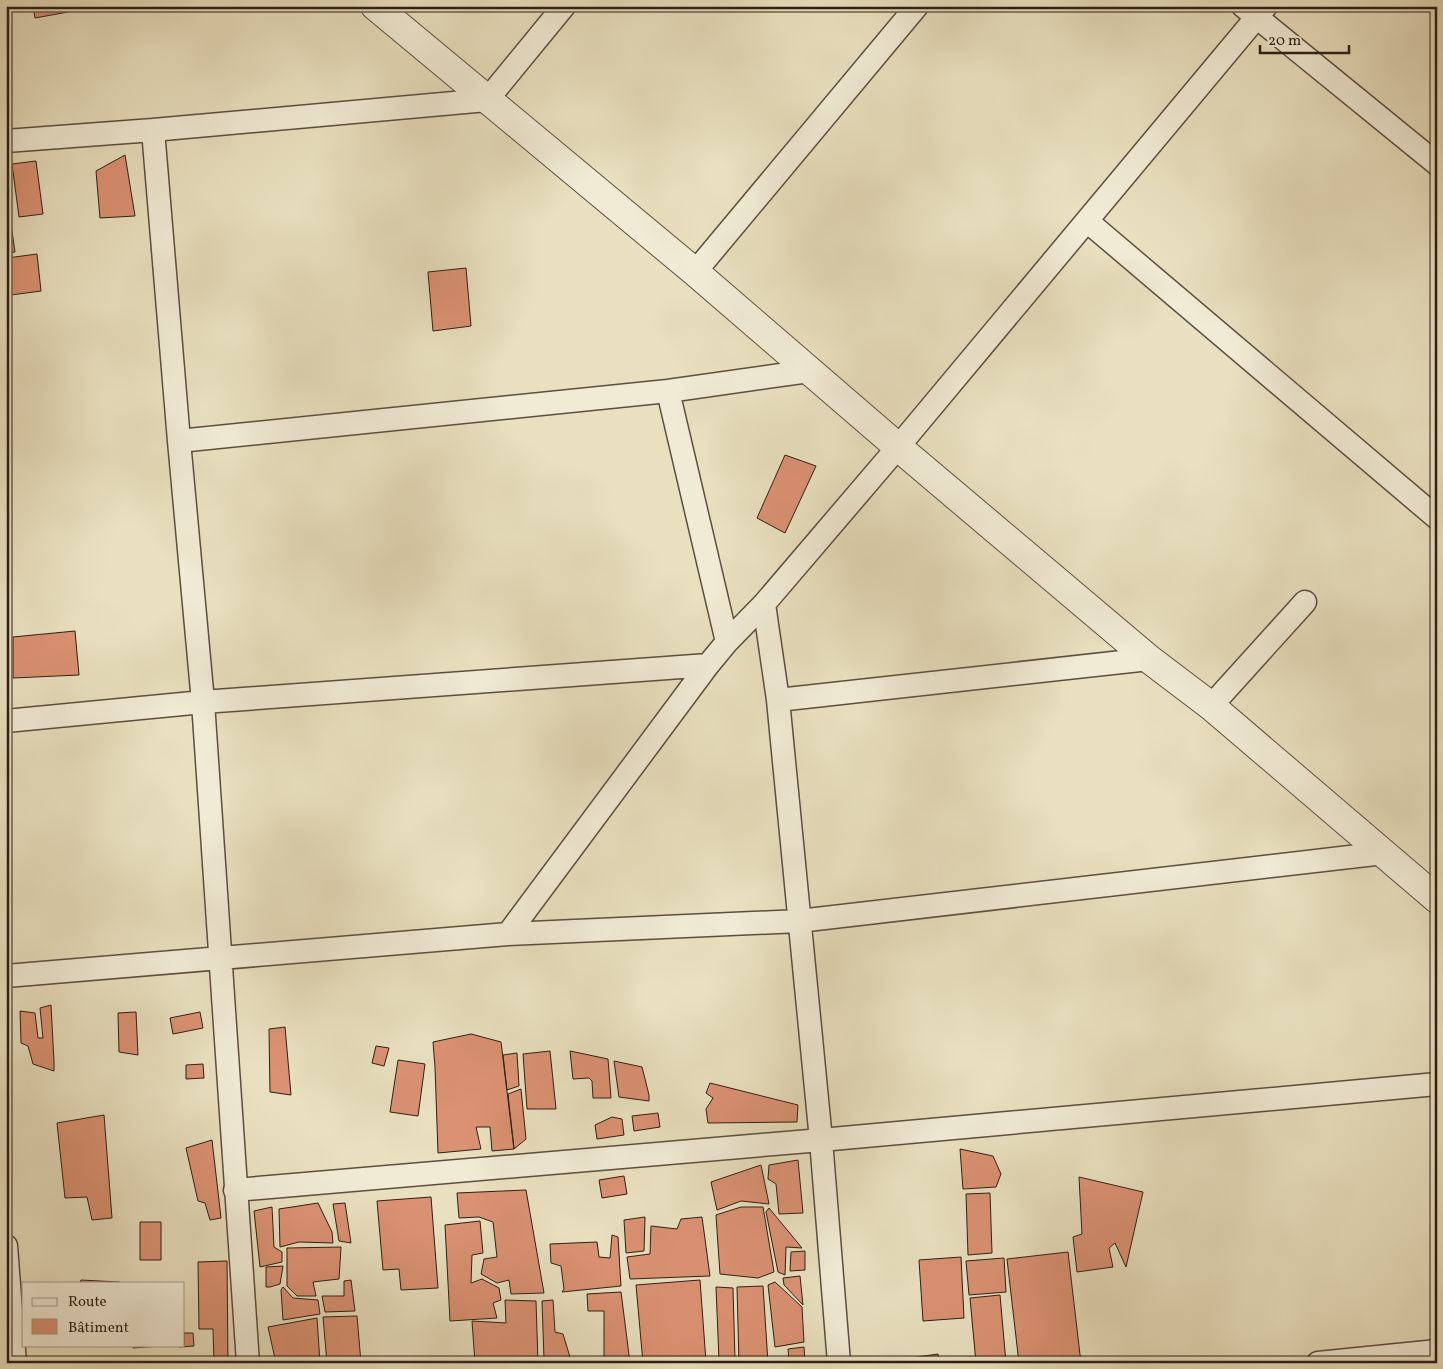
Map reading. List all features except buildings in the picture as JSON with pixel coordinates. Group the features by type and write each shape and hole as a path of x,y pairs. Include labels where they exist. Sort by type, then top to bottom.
{"street":[{"path":"375,6 695,272 809,372 1149,659 1211,706 1437,899"},
{"path":"6,141 153,130 487,100 564,6"},
{"path":"695,272 910,9"},
{"path":"508,934 726,642 764,604 1088,221 1255,10 1437,164"},
{"path":"153,130 179,441 204,702 248,1363"},
{"path":"1088,221 1437,518"},
{"path":"179,441 668,391 809,372"},
{"path":"668,391 726,642"},
{"path":"1211,706 1305,602"},
{"path":"764,604 778,700 821,1140 839,1363"},
{"path":"778,700 1149,659"},
{"path":"6,721 204,702 708,665"},
{"path":"6,976 508,934 799,920 1384,853"},
{"path":"235,1190 1436,1087"},
{"path":"6,1246 15,1363"},
{"path":"1318,1363 1437,1351"}]}
